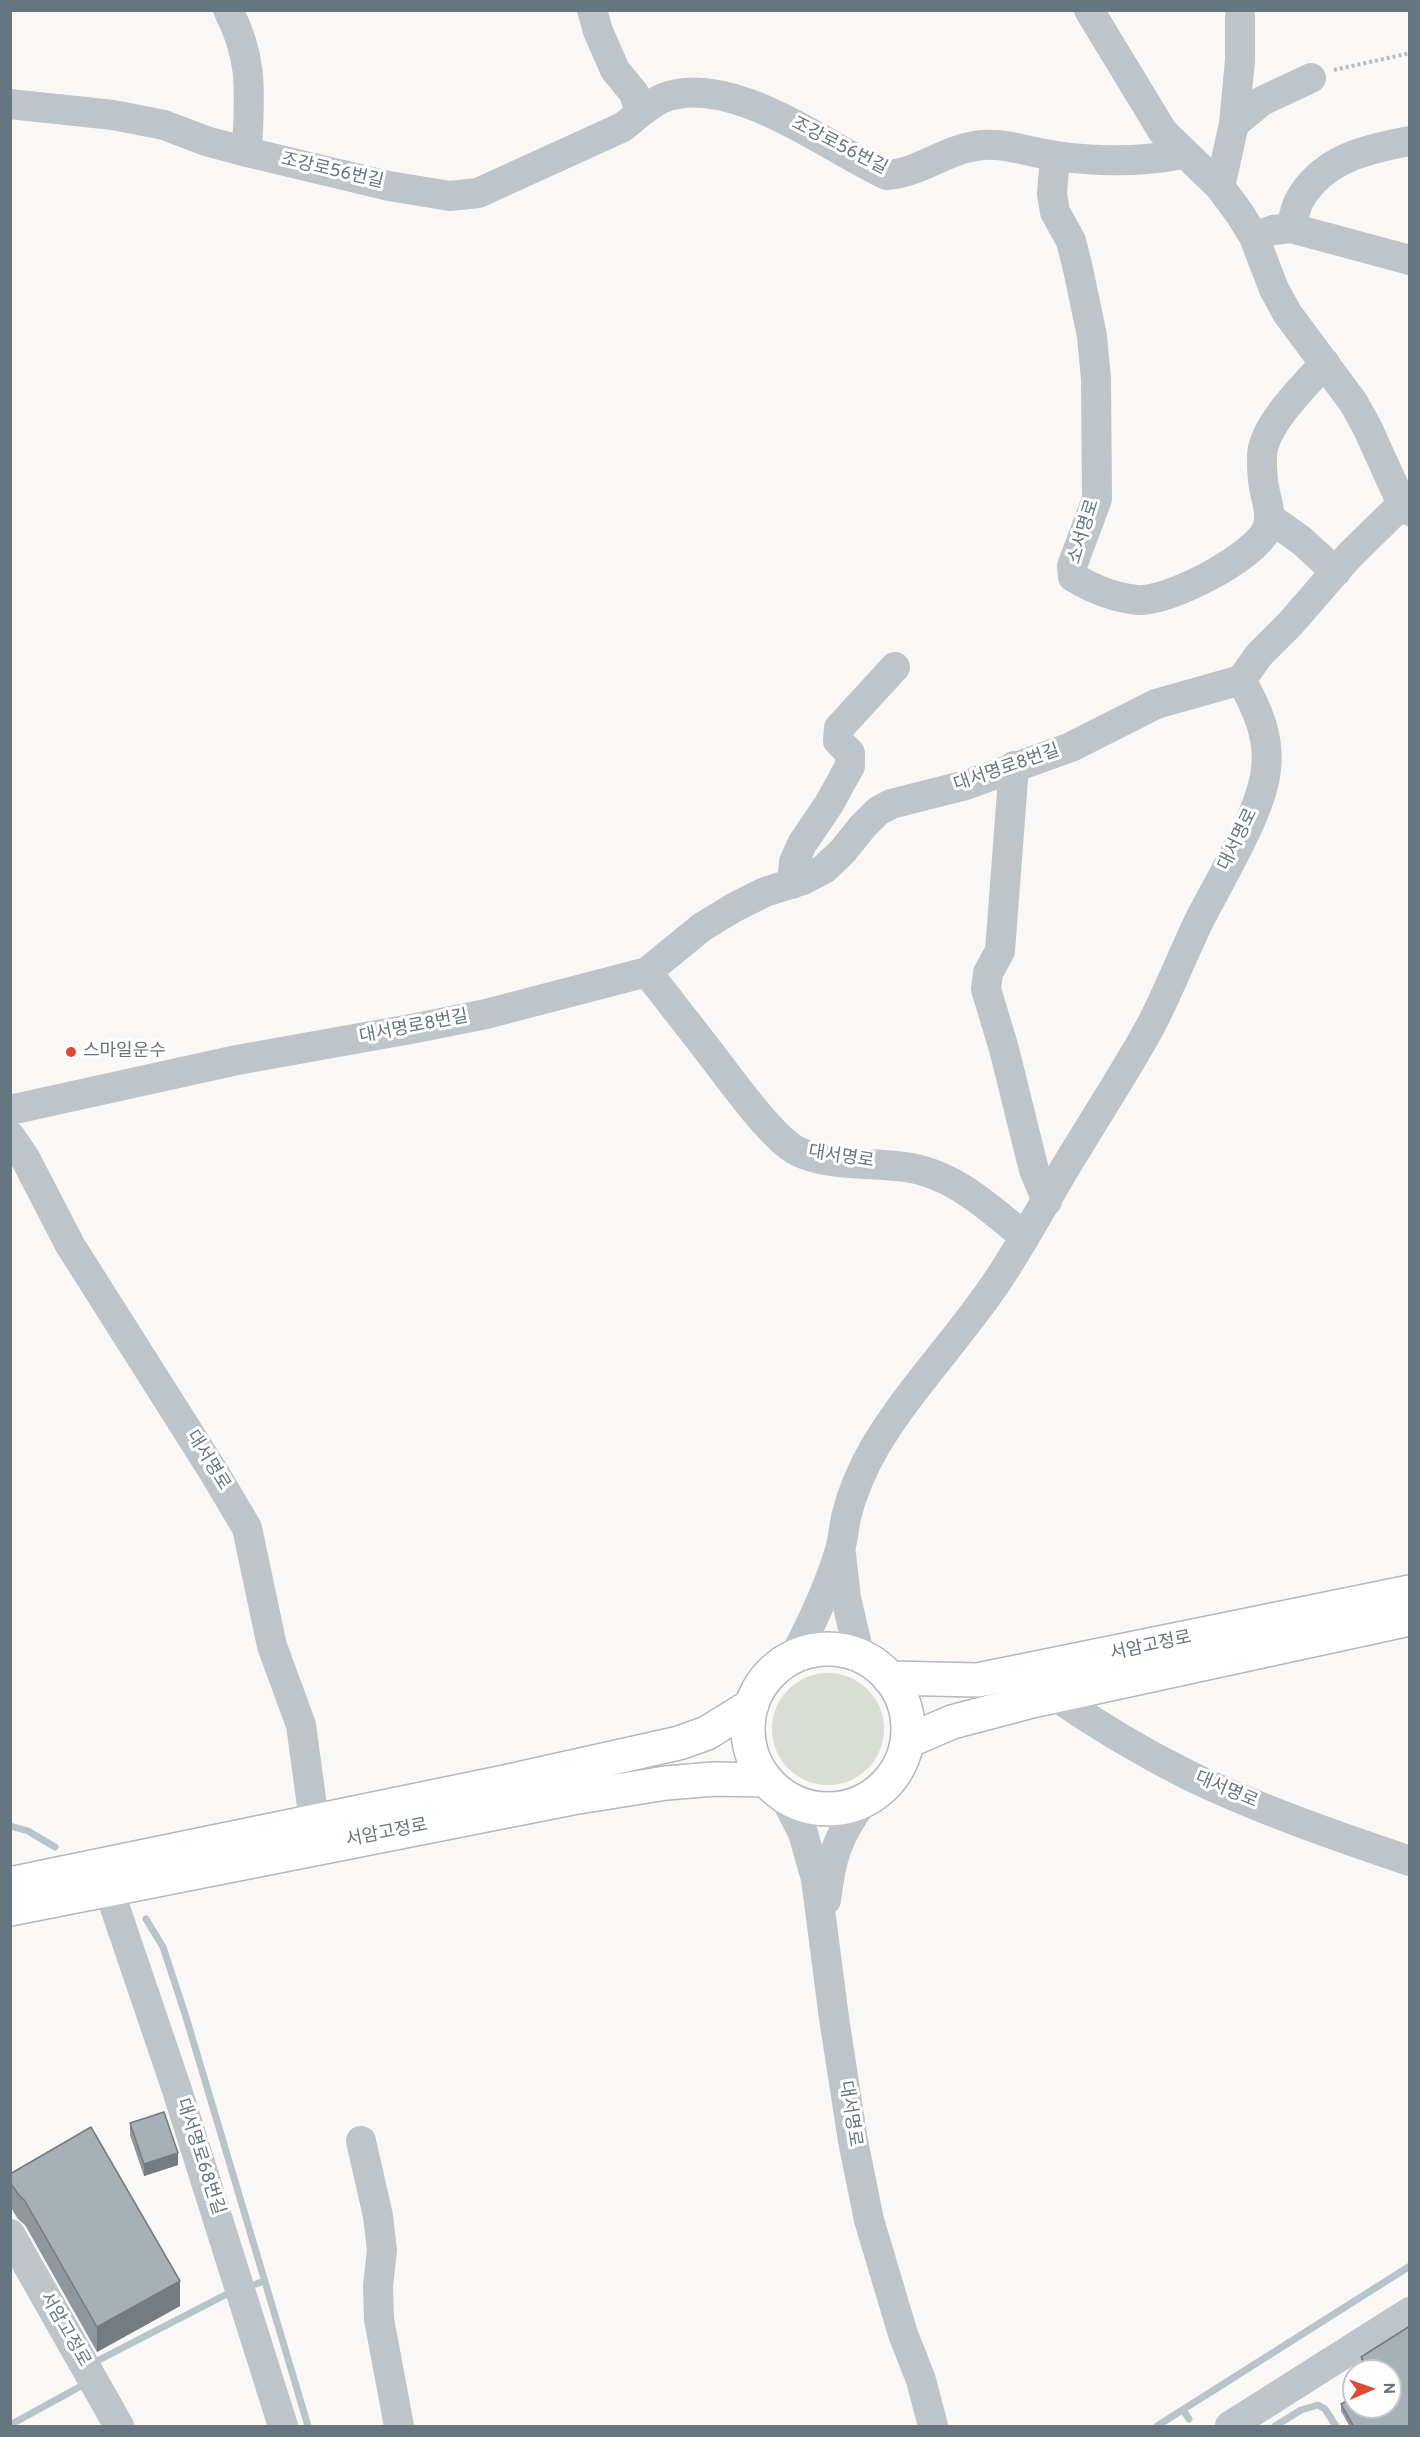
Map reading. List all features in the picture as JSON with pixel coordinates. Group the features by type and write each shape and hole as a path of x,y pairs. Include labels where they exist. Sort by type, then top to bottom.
{"main road":[{"name":"서암고정로","path":"889,1678 978,1680 1180,1641 1410,1592"},
{"name":"서암고정로","path":"908,1741 952,1722 986,1712 1410,1619"},
{"path":"833,1648 859,1654 882,1668 899,1689 908,1714 908,1741 900,1766 884,1788 862,1803 836,1810 810,1808 775,1789 753,1757 748,1731 752,1705 764,1681 782,1662 807,1651 833,1648"},
{"name":"서암고정로","path":"10,1884 679,1743 707,1733 752,1705"},
{"name":"서암고정로","path":"10,1909 572,1798 666,1783 714,1779 775,1789"}],"street":[{"path":"228,10 245,48 250,90 247,152"},
{"path":"592,10 598,31 615,70 634,93 640,113"},
{"path":"1089,10 1163,132 1220,186 1254,237 1274,289 1287,313 1367,427 1406,508 1336,572 1259,655 1241,680"},
{"path":"1220,186 1234,124 1240,60 1240,16"},
{"path":"1234,124 1262,101 1311,78"},
{"name":"조강로56번길","path":"10,104 113,115 164,125 206,141 247,152 389,186 450,196 478,193 623,127 662,98 684,93 702,92 723,97 785,119 888,175 904,174 953,150 984,145 1008,146 1055,156 1094,160 1151,160 1184,154"},
{"path":"1291,228 1299,202 1318,175 1341,159 1372,147 1410,141"},
{"name":"소서명로","path":"1055,156 1052,194 1055,212 1071,242 1078,269 1092,336 1096,379 1097,499 1072,566 1073,577 1088,586 1112,595 1140,600 1165,596 1236,562 1261,538 1268,528 1270,518"},
{"path":"1254,237 1273,230 1291,228 1410,260"},
{"path":"1324,363 1294,398 1271,430 1263,448 1263,482 1270,518 1302,541 1336,572"},
{"path":"792,884 794,862 802,844 829,804 850,766 850,753 838,741 839,728 895,667"},
{"name":"대서명로8번길","path":"10,1110 237,1060 474,1016 647,972 702,927 718,917 765,892 792,884 824,869 878,811 891,804 966,785 1071,747 1156,704 1241,680"},
{"name":"대서명로","path":"794,1657 810,1626 840,1549 847,1515 874,1447 997,1282 1109,1099 1151,1025 1257,804 1266,772 1267,749 1254,702 1241,680"},
{"path":"1014,766 1000,951 988,973 986,989 1004,1049 1034,1170 1047,1201"},
{"name":"대서명로","path":"647,972 749,1103 794,1150 832,1161 905,1167 931,1172 955,1184 983,1203 1025,1237"},
{"name":"대서명로","path":"10,1136 25,1158 70,1245 247,1528 272,1646 301,1725 314,1821"},
{"path":"840,1549 846,1598 859,1654"},
{"name":"대서명로","path":"1055,1696 1121,1738 1189,1775 1299,1821 1410,1861"},
{"name":"대서명로","path":"775,1789 803,1833 816,1880 834,2018 869,2220 903,2334 921,2380 933,2427"},
{"path":"823,1927 830,1867 845,1826 862,1803"},
{"name":"대서명로68번길","path":"109,1890 177,2090 283,2427"},
{"path":"361,2141 378,2216 382,2250 378,2286 379,2319 399,2427"},
{"name":"서암고정로","path":"10,2234 119,2427"},
{"path":"1230,2427 1410,2312"}],"path":[{"path":"1311,78 1345,66 1410,53"}],"shaded area":[{"path":"828,1673 850,1677 868,1689 880,1707 884,1729 880,1751 868,1769 850,1781 828,1785 806,1781 788,1769 776,1751 772,1729 776,1707 788,1689 806,1677"}],"building":[{"path":"164,2112 178,2153 144,2164 130,2123"},
{"path":"91,2127 180,2281 97,2327 25,2201 10,2182 10,2174"},
{"path":"1410,2326 1410,2427 1354,2427 1349,2419 1402,2419 1402,2359 1362,2359 1361,2357"}],"waterway":[{"path":"10,1826 28,1831 55,1847"},
{"path":"146,1919 163,1947 186,2017 308,2426"},
{"path":"1157,2426 1410,2266"},
{"path":"256,2284 264,2281"},
{"path":"97,2361 227,2294"},
{"path":"10,2425 83,2385"},
{"path":"1275,2426 1301,2410 1318,2405 1325,2409 1336,2426"},
{"path":"1183,2410 1189,2419"}],"place":[{"name":"스마일운수","path":"71,1052"}]}
